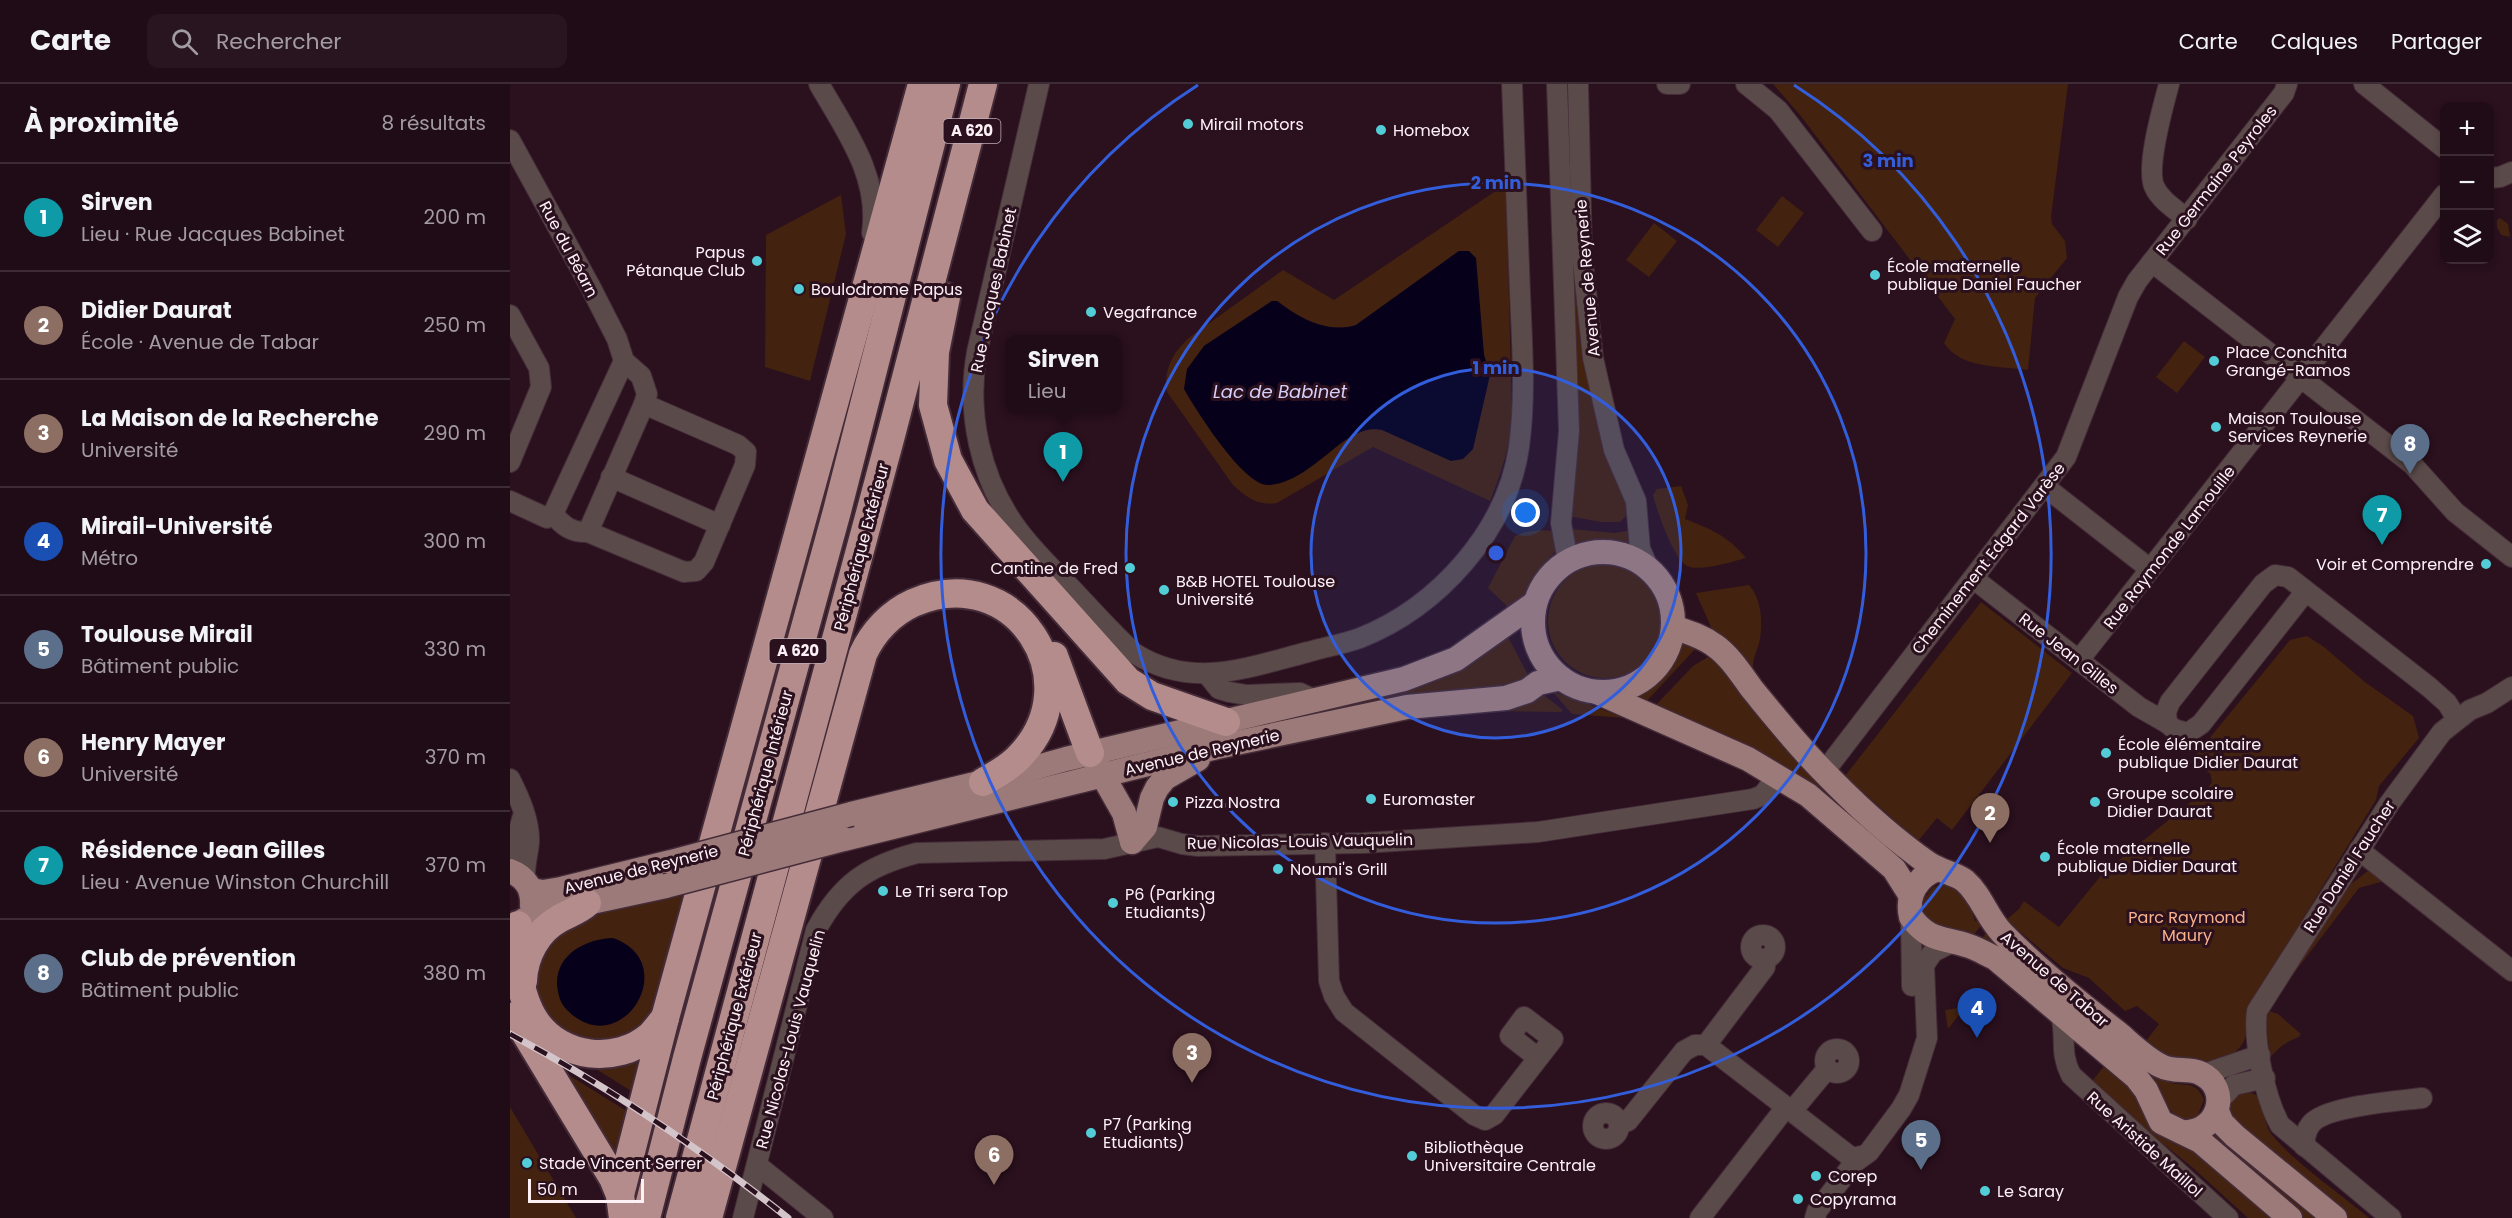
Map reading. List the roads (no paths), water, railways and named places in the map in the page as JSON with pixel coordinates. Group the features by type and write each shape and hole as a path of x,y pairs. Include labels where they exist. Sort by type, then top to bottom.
{"highway":[{"path":"622,1206 665,1018 922,84"},
{"name":"Périphérique Intérieur","path":"646,1218 690,1047 837,511 946,84"},
{"name":"Périphérique Extérieur","path":"680,1218 960,178 983,84"},
{"path":"960,178 956,258 939,326 933,379 933,405 948,460 975,510 1128,681 1222,734"},
{"path":"708,1218 862,654 887,620 906,606 926,598 950,593 984,598 1005,608 1023,623 1054,656 1096,764"},
{"path":"971,785 1006,769 1018,758 1040,728 1047,702 1048,682 1046,664 1037,640"},
{"path":"516,999 531,949 542,933 559,918 577,912 587,903"},
{"path":"517,924 514,951 516,999 600,1154 622,1206"},
{"path":"516,999 528,1009 537,1024 552,1039 570,1049 586,1054 609,1054 631,1047 650,1036 665,1018"}],"main road":[{"path":"1589,553 1611,553 1632,558 1650,571 1670,601 1673,627 1668,649 1656,668 1648,676 1619,690 1597,692 1578,688 1561,678 1546,663 1535,640 1533,616 1535,603 1545,582 1559,567 1589,553"},
{"name":"Avenue de Reynerie","path":"1222,734 1313,699 1404,679 1456,659 1535,603"},
{"name":"Avenue de Tabar","path":"1673,627 1698,635 1715,645 1728,657 1791,736 1824,772 1913,852 1938,869 1958,876 1966,882 2001,932 2095,1016 2151,1060 2168,1069 2195,1070 2204,1074"},
{"name":"Avenue de Reynerie","path":"517,924 587,903 666,886 844,839 1096,764 1222,734 1407,706 1506,698 1527,691 1538,684 1561,678"},
{"name":"Avenue de Tabar","path":"1597,692 1748,759 1808,795 1894,869 1911,907 1930,936 1970,946 1995,958 2136,1077 2146,1090 2161,1122 2200,1141 2290,1218"},
{"path":"1132,842 1145,827 1152,798 1165,778 1222,734"},
{"path":"1096,764 1124,813 1132,842"},
{"name":"Avenue de Reynerie","path":"522,880 543,892 561,889 971,785 1096,764"},
{"path":"1911,907 1920,880 1938,869"},
{"path":"517,924 532,906 522,880"},
{"path":"2204,1074 2214,1085 2222,1123 2335,1218"},
{"path":"2182,1132 2202,1130 2211,1122 2218,1106"}],"street":[{"path":"819,84 865,166 870,183 874,220 869,272"},
{"name":"Rue Jacques Babinet","path":"1039,84 973,372 974,415 984,464 998,496 1017,529 1134,653 1152,665 1189,675 1207,674 1288,657 1359,638 1400,618 1450,578 1467,558 1496,513 1512,473 1522,416 1522,354 1512,84"},
{"name":"Avenue de Reynerie","path":"1557,84 1569,431 1561,523 1569,561"},
{"name":"Avenue de Reynerie","path":"1578,84 1582,253 1593,358 1614,450 1636,501 1640,549 1650,571"},
{"path":"1668,84 1680,84"},
{"path":"1746,84 1778,110 1872,231"},
{"path":"2169,84 2154,145 2154,184 2165,202 2187,219"},
{"name":"Rue Germaine Peyroles","path":"2286,84 2283,93 2152,262 2412,464 2455,512 2512,557"},
{"path":"2364,84 2440,144"},
{"name":"Rue du Béarn","path":"510,140 601,307 617,339 624,361 641,376 646,394 644,404"},
{"path":"2494,177 2512,172"},
{"name":"Rue Raymonde Lamouille","path":"2079,660 2440,201"},
{"name":"Cheminement Edgard Varèse","path":"1824,772 2066,457 2128,297 2152,262"},
{"path":"510,315 539,368 541,387 517,423 510,462"},
{"path":"510,501 547,518 553,514 624,361"},
{"path":"553,514 561,524 579,533 588,532 684,572 696,571 704,562 720,525 745,465 746,453 738,445 644,404 588,532"},
{"path":"611,477 720,525"},
{"path":"2044,486 2150,569"},
{"path":"2167,723 2166,712 2170,702 2263,584 2275,575 2288,578 2306,591 2429,687 2447,703 2457,719"},
{"name":"Rue Jean Gilles","path":"1974,579 2139,707 2174,729 2188,734 2201,724 2306,591"},
{"path":"1207,674 1219,689 1229,692 1247,695 1300,693 1313,699"},
{"name":"Rue Daniel Faucher","path":"2391,1218 2280,1125 2271,1103 2262,1066 2256,1020 2261,1002 2389,804 2432,745 2442,732 2457,719 2512,687"},
{"name":"Rue Nicolas-Louis Vauquelin","path":"743,1218 816,930 841,891 862,876 892,860 917,854 1114,848 1158,837 1198,846 1364,843 1538,832 1753,799 1763,795 1777,776"},
{"path":"510,779 523,810 529,843 522,880"},
{"path":"510,852 517,838 523,810"},
{"path":"1325,843 1329,981 1334,996 1344,1012 1474,1115 1485,1120 1494,1115 1538,1058"},
{"path":"2359,850 2512,971"},
{"path":"1911,907 1912,983 1918,1066"},
{"path":"1620,1124 1628,1121 1684,1051 1695,1045 1706,1046 1852,1158 1869,1152 1901,1109 1912,1089 1927,1038 1924,965 1933,952 1953,942"},
{"path":"1706,1046 1765,967 1765,960"},
{"path":"2061,1015 2065,1031 2062,1052 2067,1066"},
{"path":"2067,1066 2073,1049 2078,1043 2092,1040"},
{"name":"Rue Aristide Maillol","path":"2067,1066 2078,1083 2228,1218"},
{"path":"2204,1074 2262,1066"},
{"path":"2218,1106 2234,1085 2262,1066"},
{"path":"1700,1218 1789,1109 1827,1069"},
{"path":"2304,1146 2306,1132 2311,1123 2330,1112 2422,1098"},
{"path":"1815,1218 1817,1211 1861,1156"},
{"path":"757,1165 823,1218"}],"water":[{"name":"Lac de Babinet","path":"1459,251 1469,251 1476,258 1484,355 1490,375 1473,449 1463,459 1451,461 1382,430 1371,429 1350,437 1297,476 1278,484 1268,485 1258,482 1234,460 1209,429 1184,389 1187,369 1204,346 1272,301 1277,301 1304,318 1324,326 1356,325"},
{"path":"613,938 634,950 643,967 644,986 637,1004 624,1018 607,1025 587,1023 567,1010 563,1004 557,988 558,974 567,957 574,950 593,941"}],"railway":[{"path":"510,1034 583,1075 653,1120 721,1167 788,1218"}],"place":[{"name":"Mirail motors","path":"1188,124"},
{"name":"Homebox","path":"1381,130"},
{"name":"Papus Pétanque Club","path":"757,261"},
{"name":"École maternelle publique Daniel Faucher","path":"1875,275"},
{"name":"Boulodrome Papus","path":"799,289"},
{"name":"Vegafrance","path":"1091,312"},
{"name":"Place Conchita Grangé-Ramos","path":"2214,361"},
{"name":"Maison Toulouse Services Reynerie","path":"2216,427"},
{"name":"Club de prévention","path":"2410,474"},
{"name":"Sirven","path":"1063,482"},
{"name":"Résidence Jean Gilles","path":"2382,545"},
{"name":"Voir et Comprendre","path":"2486,564"},
{"name":"Cantine de Fred","path":"1130,568"},
{"name":"B&B HOTEL Toulouse Université","path":"1164,590"},
{"name":"École élémentaire publique Didier Daurat","path":"2106,753"},
{"name":"Euromaster","path":"1371,799"},
{"name":"Pizza Nostra","path":"1173,802"},
{"name":"Groupe scolaire Didier Daurat","path":"2095,802"},
{"name":"Didier Daurat","path":"1990,843"},
{"name":"École maternelle publique Didier Daurat","path":"2045,857"},
{"name":"Noumi's Grill","path":"1278,869"},
{"name":"Le Tri sera Top","path":"883,891"},
{"name":"P6 (Parking Etudiants)","path":"1113,903"},
{"name":"Mirail-Université","path":"1977,1038"},
{"name":"La Maison de la Recherche","path":"1192,1083"},
{"name":"P7 (Parking Etudiants)","path":"1091,1133"},
{"name":"Bibliothèque Universitaire Centrale","path":"1412,1156"},
{"name":"Stade Vincent Serrer","path":"527,1163"},
{"name":"Toulouse Mirail","path":"1921,1170"},
{"name":"Corep","path":"1816,1176"},
{"name":"Henry Mayer","path":"994,1185"},
{"name":"Le Saray","path":"1985,1191"},
{"name":"Copyrama","path":"1798,1199"}],"park label":[{"name":"Parc Raymond Maury","path":"2187,926"}]}
